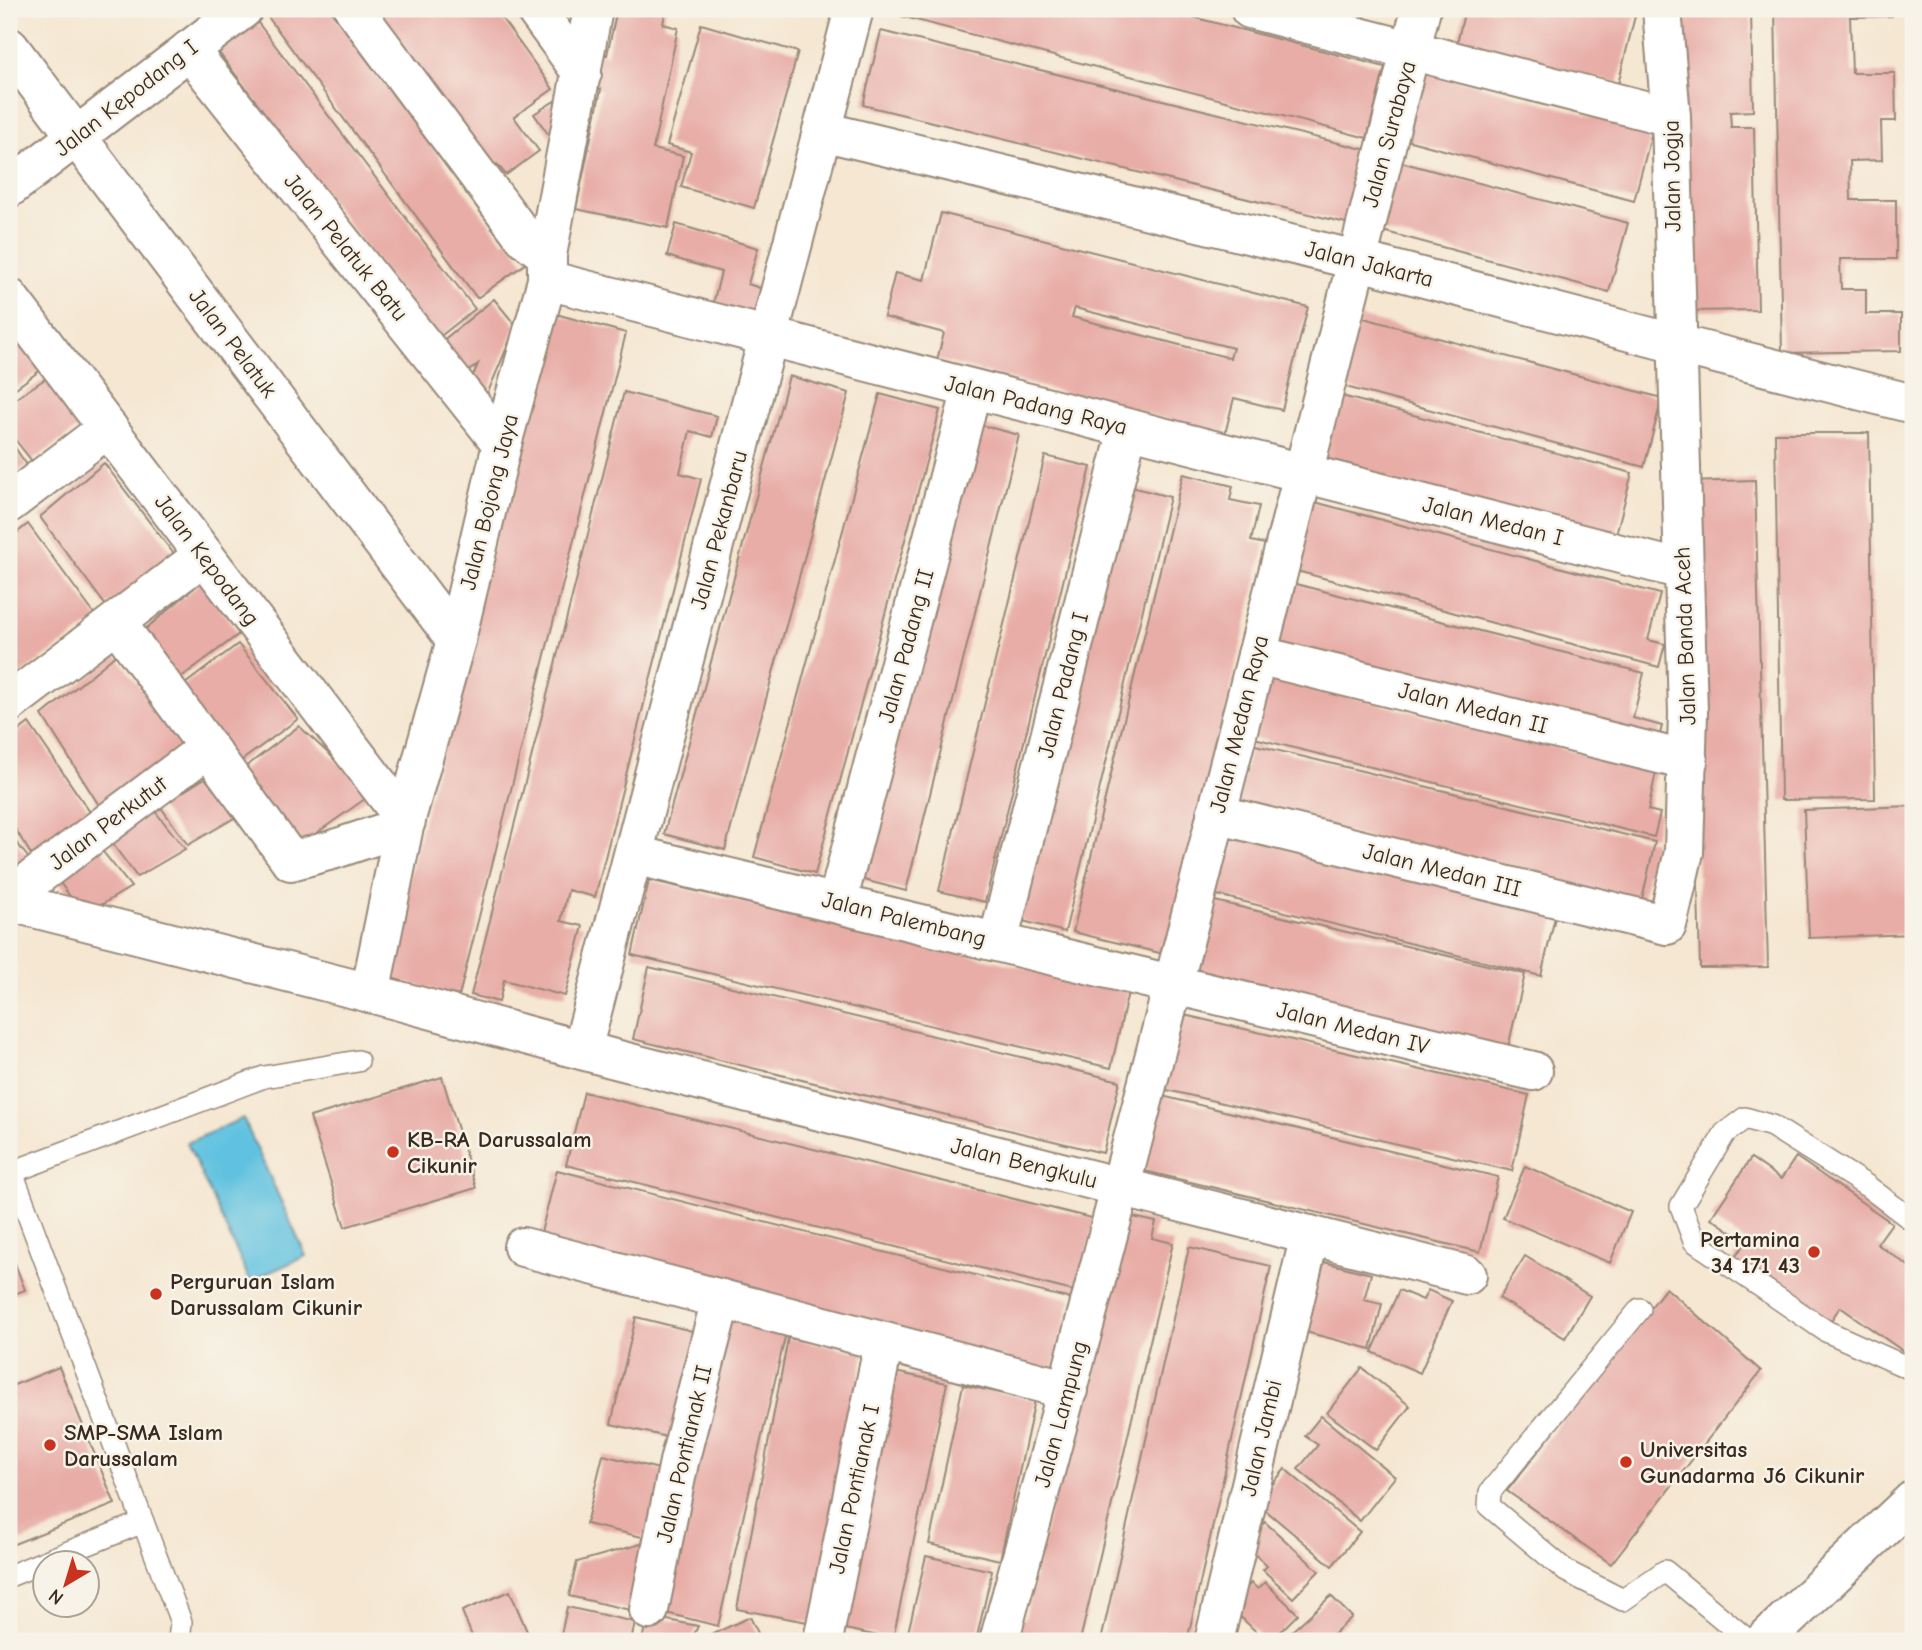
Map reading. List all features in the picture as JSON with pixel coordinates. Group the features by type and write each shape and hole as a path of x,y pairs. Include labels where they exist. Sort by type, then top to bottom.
{"street":[{"name":"Jalan Kepodang I","path":"9,188 243,9"},
{"path":"354,9 547,268"},
{"path":"535,9 582,73"},
{"name":"Jalan Bojong Jaya","path":"370,993 405,823 456,640 547,268 593,9"},
{"name":"Jalan Pekanbaru","path":"582,1051 854,9"},
{"path":"1250,9 1671,117"},
{"name":"Jalan Surabaya","path":"1356,260 1421,9"},
{"name":"Jalan Jogja","path":"1662,9 1671,117 1677,344"},
{"name":"Jalan Pelatuk","path":"9,47 456,640"},
{"name":"Jalan Pelatuk Batu","path":"189,50 502,444"},
{"name":"Jalan Jakarta","path":"822,131 1356,260 1913,404"},
{"name":"Jalan Medan Raya","path":"1120,1187 1174,985 1356,260"},
{"name":"Jalan Padang Raya","path":"547,268 769,337 1303,473"},
{"name":"Jalan Kepodang","path":"9,298 405,823"},
{"name":"Jalan Banda Aceh","path":"1667,925 1684,852 1688,761 1677,344"},
{"name":"Jalan Padang II","path":"837,903 972,389"},
{"path":"9,503 108,428"},
{"name":"Jalan Padang I","path":"998,942 1128,429"},
{"name":"Jalan Medan I","path":"1303,473 1683,570"},
{"path":"9,703 204,555"},
{"path":"116,622 291,861 332,850 405,823"},
{"name":"Jalan Medan II","path":"1257,655 1688,761"},
{"name":"Jalan Perkutut","path":"9,897 208,748"},
{"name":"Jalan Medan III","path":"1216,814 1667,925"},
{"name":"Jalan Palembang","path":"634,855 1174,985"},
{"name":"Jalan Bengkulu","path":"9,906 18,904 370,993 582,1051 1466,1275"},
{"name":"Jalan Medan IV","path":"1174,985 1533,1071"},
{"name":"Jalan Lampung","path":"999,1641 1120,1187"},
{"name":"Jalan Jambi","path":"1214,1641 1310,1235"},
{"path":"523,1247 1068,1390"},
{"name":"Jalan Pontianak II","path":"649,1610 679,1462 721,1299"},
{"name":"Jalan Pontianak I","path":"824,1635 884,1342"},
{"path":"1764,1641 1913,1500"}],"lane":[{"path":"179,1641 181,1622 10,1173 264,1077 358,1061"},
{"path":"1913,1222 1867,1186 1772,1126 1745,1118 1725,1133 1681,1206 1694,1241 1826,1331 1913,1370"},
{"path":"1640,1309 1490,1492 1489,1506 1566,1571 1622,1600 1665,1571 1749,1641"},
{"path":"9,1576 143,1522"}],"water":[{"path":"243,1118 306,1256 250,1281 187,1143"}],"building":[{"path":"280,9 329,9 503,242 507,239 525,264 477,298 268,17"},
{"path":"375,9 495,9 553,89 514,117 539,151 506,175 497,164 482,175"},
{"path":"617,9 666,9 663,24 678,28 653,149 683,156 668,228 576,209 601,89 586,86 593,52 607,55"},
{"path":"902,9 1162,9 1385,67 1367,138 901,16"},
{"path":"1325,9 1366,9 1362,23"},
{"path":"1465,9 1607,9 1635,16 1618,84 1457,43"},
{"path":"1681,9 1751,9 1753,111 1730,112 1731,127 1754,127 1758,310 1687,311"},
{"path":"1775,9 1892,9 1892,16 1850,17 1852,73 1895,73 1896,121 1881,121 1882,160 1850,161 1851,200 1896,200 1896,259 1840,259 1841,289 1866,289 1866,314 1901,314 1901,351 1782,353"},
{"path":"256,20 475,309 433,342 410,306 217,50"},
{"path":"701,24 798,52 754,208 681,187 691,152 667,145"},
{"path":"881,31 1367,150 1350,224 863,105"},
{"path":"1417,69 1652,132 1634,201 1399,138"},
{"path":"561,97 551,138 534,114"},
{"path":"1393,160 1628,223 1609,292 1375,229"},
{"path":"941,213 1308,307 1282,410 1234,398 1225,434 937,360 944,333 884,317 895,273 924,280","holes":["1075,308 1233,348 1230,358 1072,317"]},
{"path":"676,224 758,248 748,284 763,289 756,316 713,304 721,272 667,256"},
{"path":"494,299 516,326 486,397 467,389 478,364 466,373 441,342"},
{"path":"552,313 626,333 459,996 384,977"},
{"path":"1360,317 1662,398 1644,467 1342,386"},
{"path":"9,323 42,369 9,393"},
{"path":"789,376 849,393 725,850 664,834"},
{"path":"48,377 82,425 32,461 9,432 9,403"},
{"path":"624,392 717,416 712,437 690,431 680,473 701,479 595,897 568,890 561,921 583,926 565,996 504,980 499,1002 471,995"},
{"path":"880,394 940,410 815,874 754,857"},
{"path":"1334,394 1632,473 1614,542 1316,463"},
{"path":"973,423 1019,435 906,891 860,879"},
{"path":"1775,433 1869,433 1875,799 1781,800"},
{"path":"9,439 27,465 9,478"},
{"path":"1045,456 1091,467 985,902 939,891"},
{"path":"104,463 177,558 106,606 40,517"},
{"path":"1183,474 1233,486 1230,500 1259,506 1251,541 1265,544 1168,955 1073,932"},
{"path":"1755,480 1768,967 1700,968 1688,482"},
{"path":"1124,485 1170,497 1065,932 1019,920"},
{"path":"1311,501 1660,594 1648,640 1665,644 1659,667 1293,570"},
{"path":"28,524 98,619 15,678 9,669 9,539"},
{"path":"1284,581 1644,673 1633,718 1662,726 1658,742 1268,642"},
{"path":"201,582 239,634 176,681 142,632"},
{"path":"238,644 298,719 234,766 177,690"},
{"path":"116,655 186,750 102,810 42,715"},
{"path":"1265,676 1656,772 1648,810 1660,813 1654,837 1250,737"},
{"path":"29,723 94,818 34,859 9,819 9,738"},
{"path":"299,726 372,794 297,847 239,772"},
{"path":"1251,744 1655,842 1641,904 1237,806"},
{"path":"205,778 236,817 188,845 160,806"},
{"path":"1913,806 1913,934 1809,938 1804,810"},
{"path":"154,810 185,849 137,877 109,839"},
{"path":"1228,831 1556,913 1541,976 1213,894"},
{"path":"9,833 30,860 9,876"},
{"path":"100,848 131,887 84,915 55,876"},
{"path":"649,880 1128,992 1111,1068 632,955"},
{"path":"1202,898 1525,974 1507,1052 1184,976"},
{"path":"649,967 1120,1081 1103,1153 633,1039"},
{"path":"1171,1012 1529,1095 1512,1171 1154,1087"},
{"name":"KB-RA Darussalam Cikunir","path":"442,1077 476,1188 345,1227 310,1117"},
{"path":"584,1092 1095,1219 1077,1292 566,1165"},
{"path":"1162,1096 1498,1177 1480,1252 1145,1171"},
{"name":"Pertamina 34 171 43","path":"1796,1157 1892,1223 1877,1244 1913,1269 1913,1358 1840,1307 1828,1325 1733,1260 1746,1242 1711,1218 1751,1158 1781,1179"},
{"path":"1525,1166 1631,1212 1610,1263 1503,1218"},
{"path":"557,1170 1071,1299 1053,1370 539,1240"},
{"path":"1119,1214 1156,1222 1152,1238 1173,1243 1080,1641 1002,1641 1008,1615 1025,1619"},
{"path":"1189,1247 1271,1266 1187,1641 1101,1641"},
{"path":"9,1248 25,1290 9,1296"},
{"path":"1525,1256 1590,1296 1565,1338 1499,1298"},
{"path":"1312,1259 1371,1274 1364,1300 1382,1304 1371,1349 1294,1329"},
{"path":"1666,1288 1761,1371 1611,1564 1507,1491"},
{"path":"1399,1290 1423,1300 1428,1290 1452,1301 1420,1373 1372,1352"},
{"path":"636,1317 704,1334 680,1440 611,1424"},
{"path":"725,1318 786,1333 718,1626 658,1611"},
{"path":"788,1338 864,1353 813,1623 737,1609"},
{"name":"SMP-SMA Islam Darussalam","path":"59,1367 115,1504 9,1546 9,1387"},
{"path":"1362,1368 1410,1406 1376,1450 1327,1413"},
{"path":"890,1371 947,1383 893,1639 835,1627"},
{"path":"963,1385 1035,1400 1000,1560 929,1544"},
{"path":"1321,1416 1395,1477 1360,1521 1298,1469 1318,1445 1305,1436"},
{"path":"603,1455 671,1472 639,1612 569,1596 577,1562 655,1540 586,1524"},
{"path":"1285,1469 1360,1532 1332,1566 1257,1503"},
{"path":"1265,1522 1319,1571 1293,1598 1263,1570 1267,1566 1244,1544"},
{"path":"926,1556 992,1571 976,1641 906,1641"},
{"path":"1265,1582 1298,1614 1271,1641 1266,1641 1229,1606 1251,1583 1258,1589"},
{"path":"510,1591 531,1641 474,1641 462,1611"},
{"path":"1331,1596 1352,1617 1326,1641 1281,1641"},
{"path":"567,1607 635,1622 631,1641 560,1639"},
{"path":"647,1616 698,1626 693,1637 695,1641 642,1641"},
{"path":"750,1617 762,1641 706,1641 704,1638"}],"place":[{"name":"KB-RA Darussalam Cikunir","path":"393,1152"},
{"name":"Pertamina 34 171 43","path":"1814,1252"},
{"name":"Perguruan Islam Darussalam Cikunir","path":"156,1294"},
{"name":"SMP-SMA Islam Darussalam","path":"50,1445"},
{"name":"Universitas Gunadarma J6 Cikunir","path":"1626,1462"}]}
